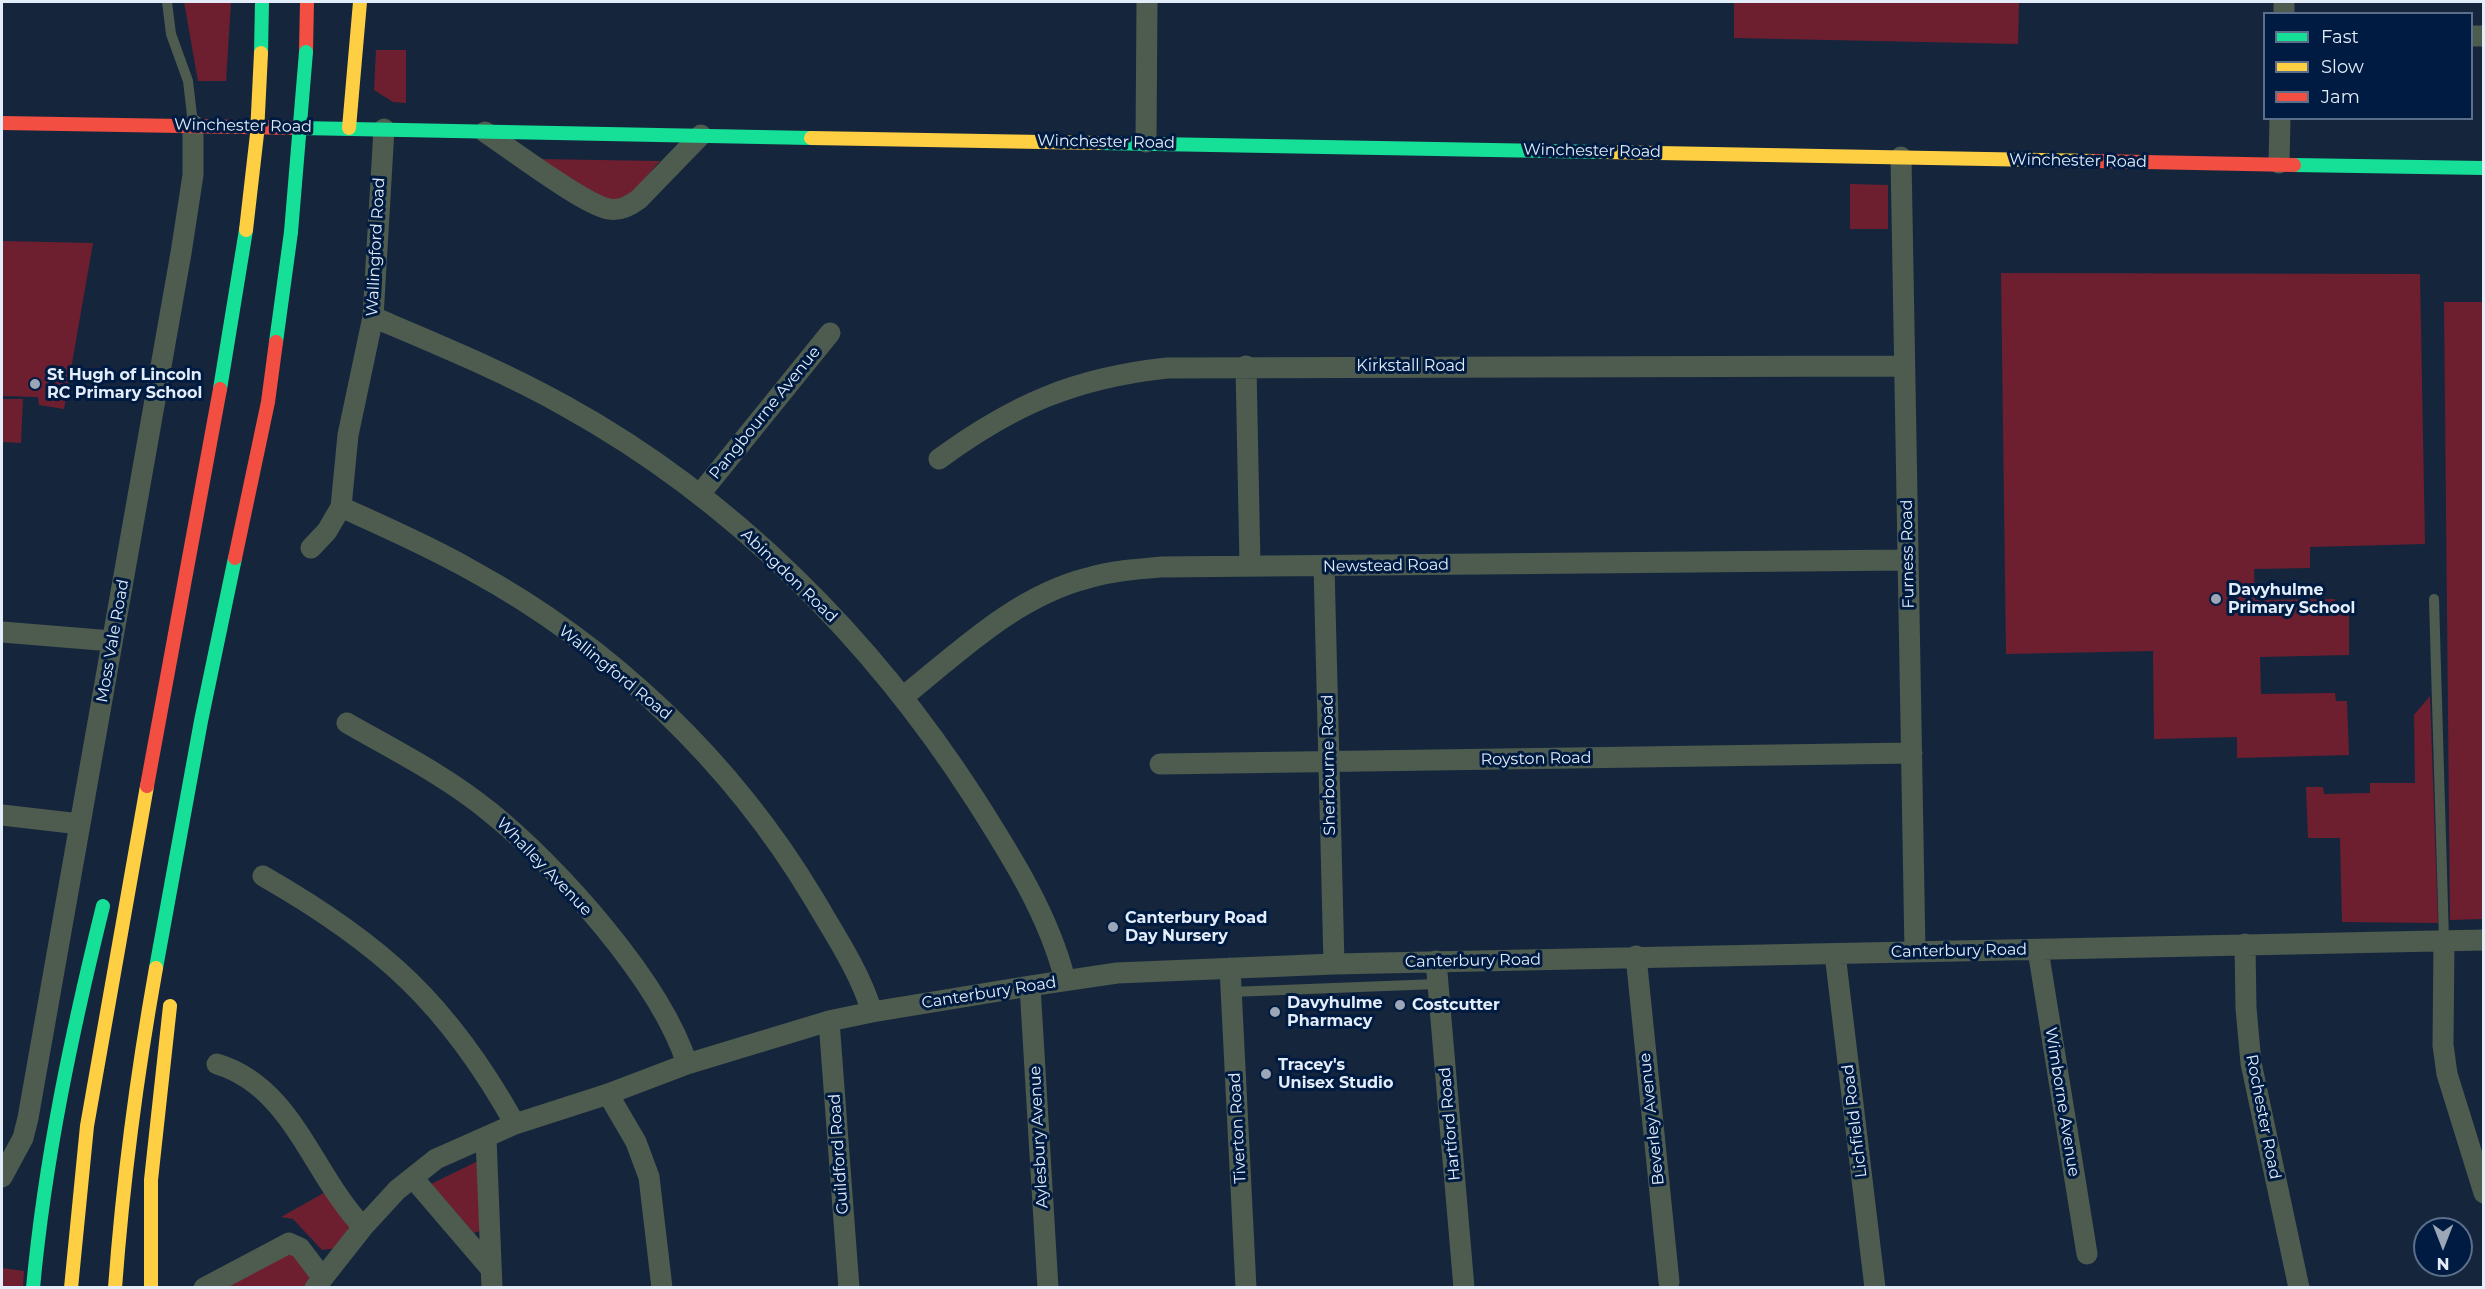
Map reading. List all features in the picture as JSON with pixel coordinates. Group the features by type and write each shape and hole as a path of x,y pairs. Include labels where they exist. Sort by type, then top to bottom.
{"main road":[{"path":"71,1287 87,1126 180,595 219,394 246,230 257,134 262,2"},
{"path":"116,1287 118,1231 129,1130 201,721 268,402 291,232 306,52 307,2"},
{"path":"350,128 360,2"},
{"name":"Winchester Road","path":"2,123 2484,168"},
{"path":"131,792 180,595"},
{"path":"179,923 201,721"},
{"path":"33,1287 43,1197 59,1104 80,1000 106,896"},
{"path":"152,1287 151,1180 171,995"}],"street":[{"path":"1146,142 1147,2"},
{"path":"2279,163 2280,120"},
{"name":"Moss Vale Road","path":"2,1177 16,1154 28,1118 192,184 195,158 193,125"},
{"name":"Wallingford Road","path":"311,548 327,531 341,507 348,435 373,317 384,129"},
{"path":"485,132 591,202 616,209 625,208 639,199 701,135"},
{"name":"Furness Road","path":"1901,157 1915,951"},
{"name":"Abingdon Road","path":"373,317 509,375 569,408 646,456 700,494 759,545 860,645 903,697 951,762 992,826 1032,896 1056,950 1065,980"},
{"name":"Pangbourne Avenue","path":"700,494 830,333"},
{"path":"1246,366 1250,566"},
{"name":"Kirkstall Road","path":"939,459 1004,416 1043,397 1086,381 1167,368 1904,366"},
{"name":"Wallingford Road","path":"341,507 472,570 545,616 617,670 677,723 738,790 792,864 837,938 862,986 872,1012"},
{"name":"Newstead Road","path":"903,697 996,623 1058,588 1086,578 1123,570 1161,567 1908,561"},
{"name":"Sherbourne Road","path":"1324,566 1334,964"},
{"path":"2,632 112,641"},
{"name":"Whalley Avenue","path":"347,723 447,781 490,811 526,844 607,932 643,981 668,1020 687,1064"},
{"name":"Royston Road","path":"1160,764 1912,753"},
{"path":"2,815 80,824"},
{"path":"263,876 341,923 408,979 441,1012 469,1047 515,1124"},
{"name":"Canterbury Road","path":"204,1287 289,1243 303,1252 319,1282 363,1227 397,1190 436,1159 515,1124 608,1094 687,1064 830,1021 1065,980 1117,973 1334,964 2484,940"},
{"path":"2444,941 2443,1045 2446,1074 2484,1193"},
{"name":"Rochester Road","path":"2244,944 2251,1063 2299,1287"},
{"name":"Wimborne Avenue","path":"2038,950 2087,1254"},
{"name":"Lichfield Road","path":"1835,954 1875,1287"},
{"name":"Beverley Avenue","path":"1636,956 1669,1282"},
{"name":"Hartford Road","path":"1436,962 1464,1287"},
{"name":"Tiverton Road","path":"1230,968 1246,1287"},
{"name":"Aylesbury Avenue","path":"1030,986 1048,1287"},
{"name":"Guildford Road","path":"830,1021 849,1287"},
{"path":"217,1064 238,1070 276,1100 343,1206 363,1227"},
{"path":"608,1094 636,1142 649,1177 662,1287"},
{"path":"486,1138 492,1278"},
{"path":"413,1178 492,1278"}],"lane":[{"path":"168,2 171,34 188,81 193,125"},
{"path":"2434,599 2444,941"},
{"path":"1231,992 1437,984"}],"shaded area":[{"path":"184,2 231,2 226,81 198,81"},
{"path":"1734,2 2019,2 2018,44 1734,38"},
{"path":"376,50 406,50 406,103 393,102 374,90"},
{"path":"536,159 660,161 626,200 604,201"},
{"path":"1850,184 1888,185 1888,229 1850,229"},
{"name":"St Hugh of Lincoln RC Primary School","path":"2,241 93,243 64,409 39,405 38,397 2,396"},
{"path":"2001,273 2420,274 2425,544 2310,547 2310,568 2254,569 2255,600 2335,599 2335,611 2349,611 2349,655 2260,657 2261,694 2335,693 2336,701 2347,701 2349,755 2237,758 2237,737 2154,739 2153,651 2006,654"},
{"path":"2444,302 2483,302 2483,919 2450,920"},
{"path":"2,399 23,399 21,443 2,442"},
{"path":"2430,696 2438,923 2342,922 2340,838 2308,838 2306,787 2323,787 2324,794 2370,793 2370,783 2415,783 2414,715"},
{"path":"478,1161 483,1230 474,1233 431,1184"},
{"path":"329,1190 351,1224 337,1248 322,1250 293,1219 281,1217"},
{"path":"300,1248 313,1287 204,1288"},
{"path":"2,1268 24,1271 23,1287 2,1287"}],"traffic: fast":[{"path":"261,53 262,2"},
{"path":"291,232 306,52"},
{"path":"300,128 811,138"},
{"path":"1100,143 1603,152"},
{"path":"2294,165 2484,168"},
{"path":"220,389 246,230"},
{"path":"276,342 291,232"},
{"path":"156,968 201,721 235,558"},
{"path":"33,1288 52,1143 103,906"}],"traffic: slow":[{"path":"349,128 360,2"},
{"path":"246,230 257,134 261,53"},
{"path":"811,138 1100,143"},
{"path":"1603,152 2095,161"},
{"path":"71,1288 87,1126 147,786"},
{"path":"115,1288 131,1127 156,968"},
{"path":"151,1288 151,1180 170,1006"}],"traffic: jam":[{"path":"306,52 307,2"},
{"path":"2,123 300,128"},
{"path":"2095,161 2294,165"},
{"path":"235,558 268,402 276,342"},
{"path":"147,786 220,389"}],"place":[{"name":"St Hugh of Lincoln RC Primary School","path":"35,384"},
{"name":"Davyhulme Primary School","path":"2216,599"},
{"name":"Canterbury Road Day Nursery","path":"1113,927"},
{"name":"Costcutter","path":"1400,1005"},
{"name":"Davyhulme Pharmacy","path":"1275,1012"},
{"name":"Tracey's Unisex Studio","path":"1266,1074"}]}
